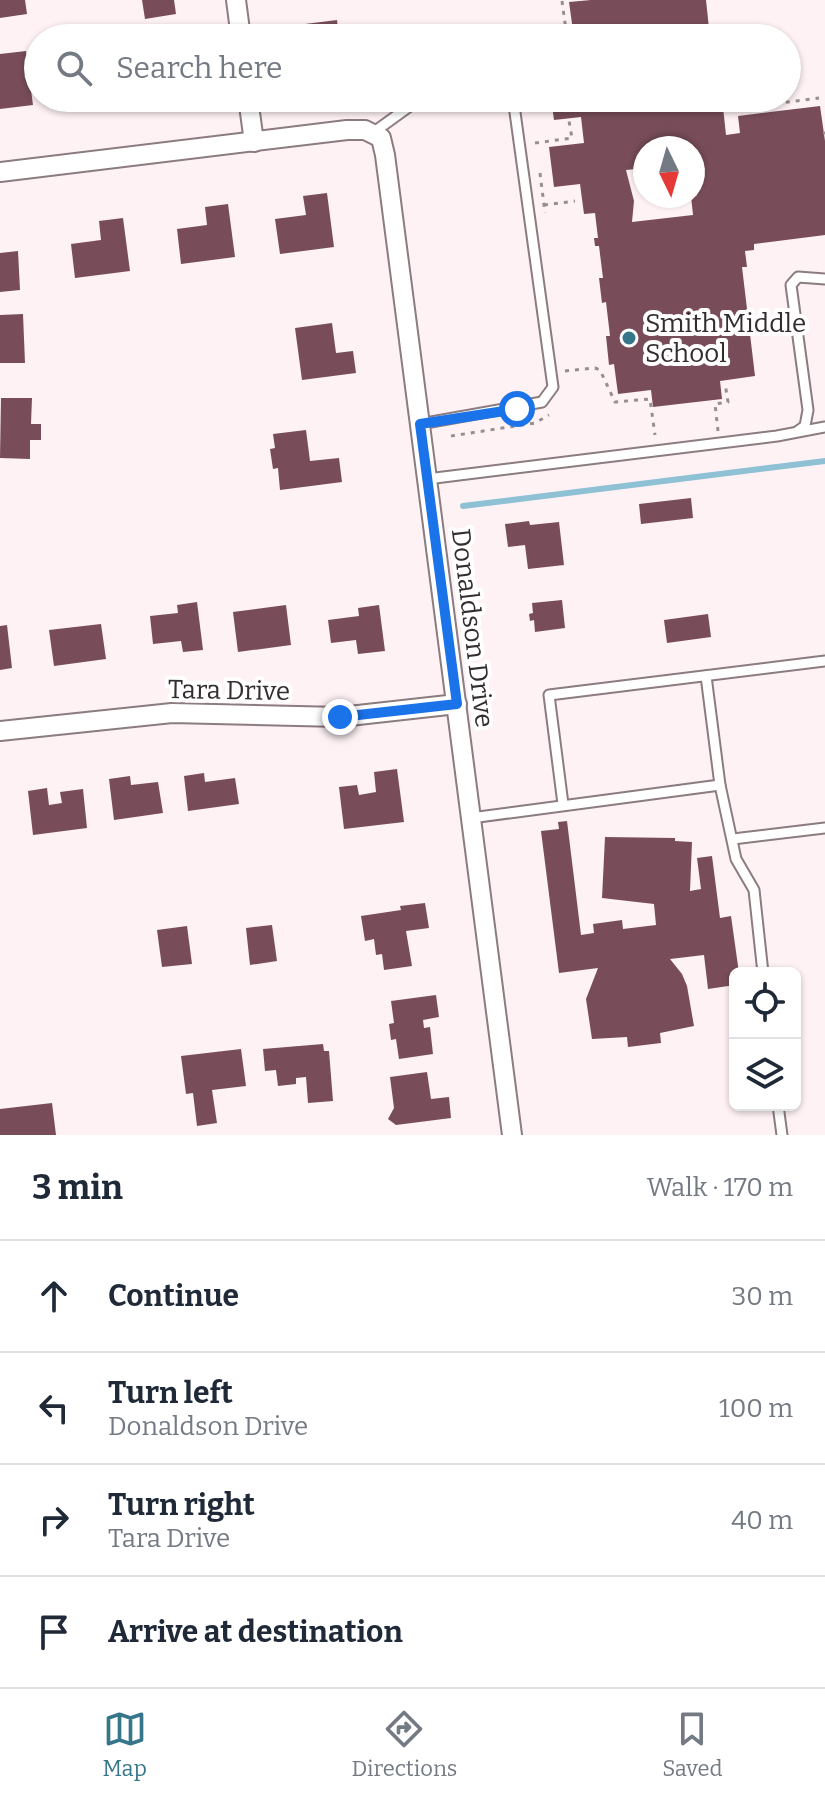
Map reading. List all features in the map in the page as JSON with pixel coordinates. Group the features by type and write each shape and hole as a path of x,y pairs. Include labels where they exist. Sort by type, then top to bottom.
{"street":[{"path":"236,0 239,24"},
{"path":"250,112 254,142"},
{"path":"0,172 347,130 374,132"},
{"name":"Donaldson Drive","path":"374,132 381,138 385,155 512,1135"},
{"name":"Tara Drive","path":"0,731 172,713 340,717 457,704"}],"lane":[{"path":"374,132 402,112"},
{"path":"420,424 542,402 553,387 515,112"},
{"path":"798,431 805,426 808,410 791,285 798,277 825,279"},
{"path":"427,479 825,427"},
{"path":"563,804 549,695 825,661"},
{"path":"706,676 720,785 736,859 754,890 762,967"},
{"path":"471,818 720,785"},
{"path":"733,839 825,828"},
{"path":"779,1111 782,1135"}],"path":[{"path":"562,1 565,24"},
{"path":"801,100 819,98"},
{"path":"535,143 572,140 569,121"},
{"path":"544,205 575,201"},
{"path":"565,371 600,370 615,402 650,399 657,450"},
{"path":"719,443 715,404 728,402 725,383"}],"building":[{"path":"0,0 25,0 27,14 0,18"},
{"path":"142,0 174,0 176,14 145,19"},
{"path":"706,0 709,24 572,24 569,2"},
{"path":"337,20 337,24 305,24"},
{"path":"24,51 24,106 0,109 0,54"},
{"path":"820,106 825,141 825,235 754,244 754,250 745,251 747,267 742,267 755,376 720,381 722,399 653,407 651,390 618,394 614,364 609,365 606,336 610,336 606,302 602,303 599,246 595,246 594,238 598,238 595,213 584,214 580,184 554,187 549,147 584,143 581,117 554,120 553,112 724,112 726,135 740,133 738,116 801,112 801,108"},
{"path":"327,193 334,247 280,254 275,219 306,215 303,196"},
{"path":"228,204 235,257 181,264 177,229 207,225 205,207"},
{"path":"123,218 130,271 75,278 71,244 101,240 99,221"},
{"path":"18,251 20,290 0,292 0,253"},
{"path":"23,314 25,363 0,363 0,315"},
{"path":"332,323 336,353 353,351 356,373 302,380 295,328"},
{"path":"1,398 32,398 31,424 41,424 41,440 30,440 30,459 0,458"},
{"path":"306,430 310,461 339,458 342,482 280,490 278,468 273,469 270,449 275,448 273,434"},
{"path":"691,498 693,518 641,524 639,504"},
{"path":"529,521 530,525 559,522 564,565 528,569 525,545 508,547 505,524"},
{"path":"562,600 565,628 535,632 534,620 530,621 529,614 533,613 532,603"},
{"path":"197,602 203,650 183,652 181,641 153,644 150,616 178,613 177,605"},
{"path":"286,605 291,645 238,652 233,612"},
{"path":"379,605 385,651 358,654 356,640 331,643 328,620 359,616 358,608"},
{"path":"708,614 711,637 667,643 664,620"},
{"path":"101,624 106,659 54,666 49,630"},
{"path":"7,625 12,668 0,670 0,626"},
{"path":"397,769 404,822 344,829 339,787 357,785 359,795 376,792 374,772"},
{"path":"204,773 205,782 235,778 239,804 188,811 184,776"},
{"path":"130,776 131,785 158,782 163,813 114,820 109,779"},
{"path":"47,788 49,805 62,803 60,792 83,789 87,828 33,835 28,791"},
{"path":"567,821 581,935 594,933 593,924 622,920 623,929 656,925 654,904 602,898 605,837 675,838 675,841 692,842 690,891 701,889 697,858 712,856 720,918 731,916 738,967 729,967 729,986 708,989 704,955 670,959 687,986 694,1026 660,1033 661,1043 628,1047 627,1037 592,1039 586,999 598,968 559,973 541,831 559,829 558,822"},
{"path":"425,903 429,928 406,931 412,966 384,970 382,954 376,955 374,939 365,941 361,916"},
{"path":"272,925 277,961 250,965 246,928"},
{"path":"187,926 192,964 162,967 157,930"},
{"path":"436,995 439,1017 423,1020 424,1028 430,1027 433,1054 399,1059 396,1039 391,1040 389,1024 394,1023 391,1001"},
{"path":"323,1044 324,1051 329,1051 333,1101 308,1103 306,1077 296,1078 296,1084 278,1086 276,1070 265,1071 263,1049"},
{"path":"241,1049 246,1086 212,1090 217,1123 197,1126 193,1093 186,1094 181,1056"},
{"path":"427,1072 431,1099 449,1097 451,1118 396,1125 388,1119 394,1108 390,1077"},
{"path":"52,1103 56,1135 0,1135 0,1109"}],"waterway":[{"path":"463,506 825,461"}],"place":[{"name":"Smith Middle School","path":"629,338"}],"route":[{"path":"340,717 457,704 420,424 517,409"}]}
